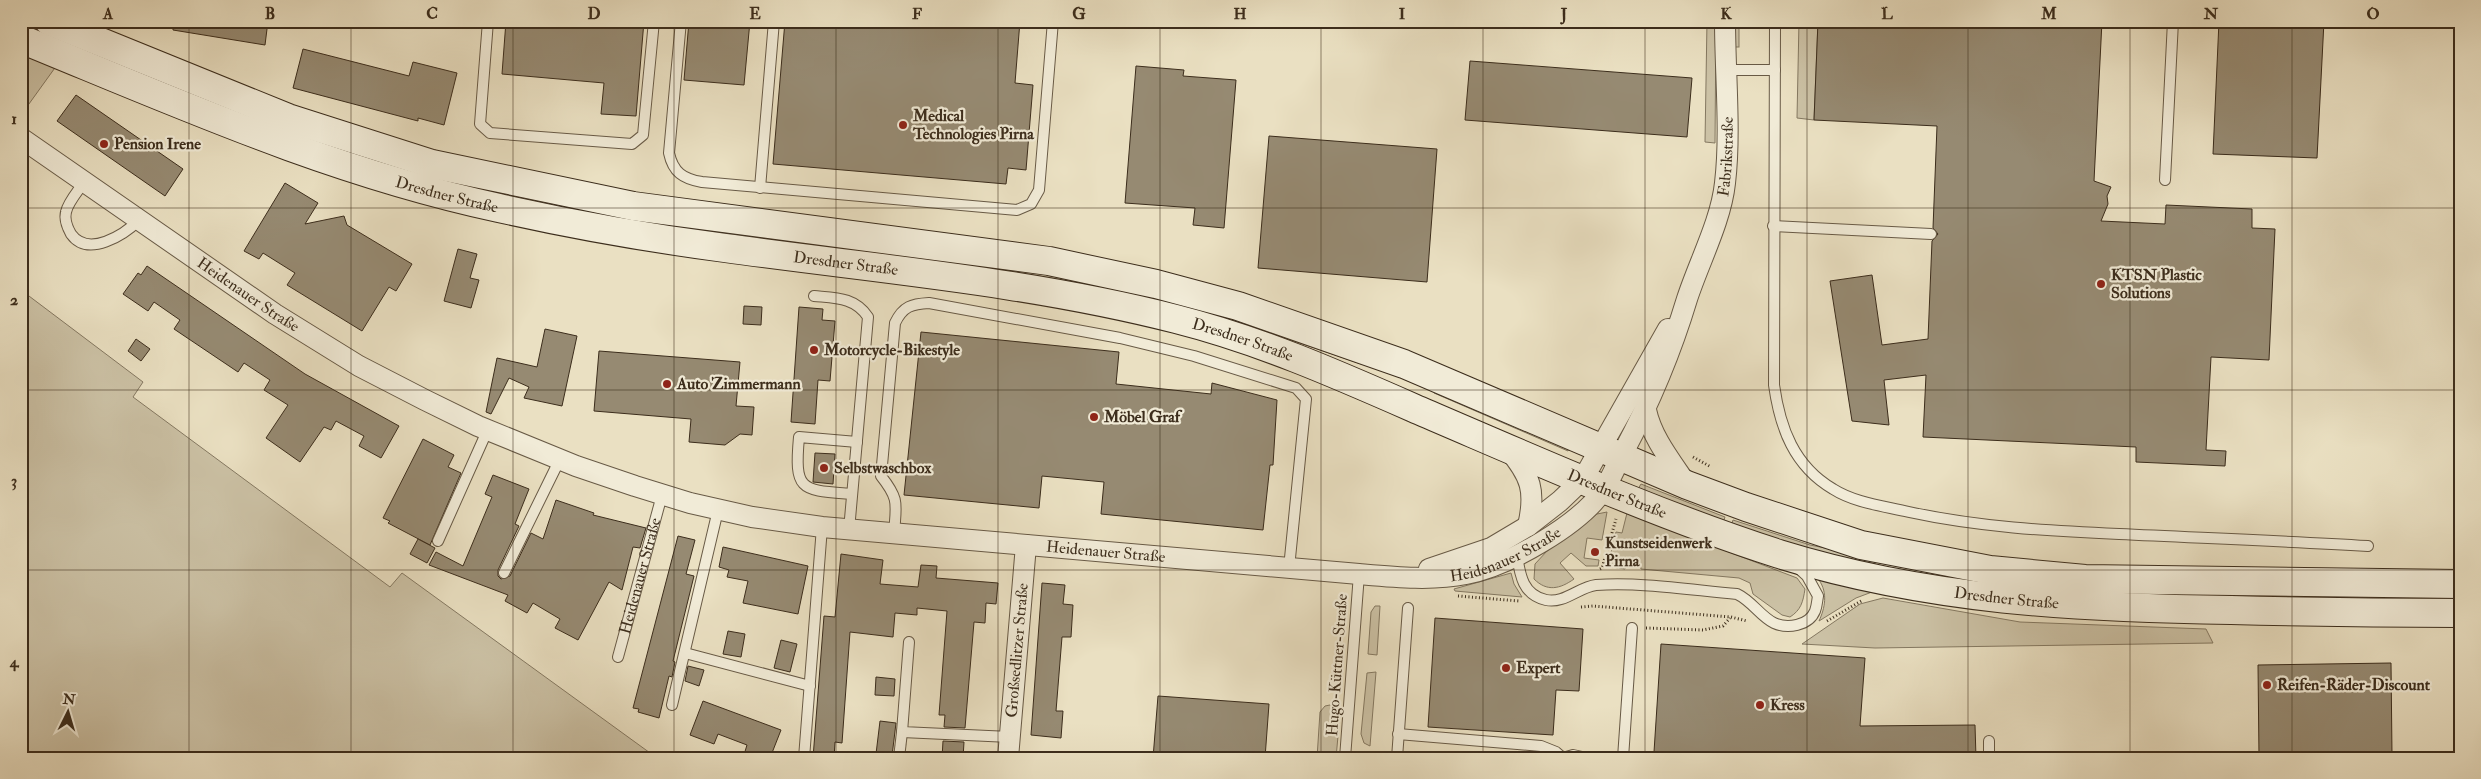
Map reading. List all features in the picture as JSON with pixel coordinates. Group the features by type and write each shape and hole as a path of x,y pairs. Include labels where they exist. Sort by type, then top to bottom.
{"main road":[{"name":"Dresdner Straße","path":"49,21 288,118 432,164 633,206 1049,261 1156,284 1238,306 1404,364 1687,485 1746,507 1861,545 1990,570 2085,579 2460,584"},
{"name":"Dresdner Straße","path":"21,39 173,103 278,144 404,184 494,207 630,234 735,250 984,280 1120,305 1241,337 1310,362 1506,448 1594,484 1780,554 1903,585 1978,596 2096,608 2460,613"}],"street":[{"name":"Fabrikstraße","path":"1611,452 1646,410 1674,341 1718,212 1725,183 1725,21"},
{"name":"Heidenauer Straße","path":"21,138 275,314 359,366 424,400 560,459 662,495 718,510 822,528 1388,577 1466,574 1517,556 1554,534 1590,504 1594,484"},
{"name":"Fabrikstraße","path":"1611,452 1691,288"},
{"path":"1646,410 1649,423 1657,440 1687,485"},
{"name":"Heidenauer Straße","path":"1506,448 1523,467 1529,480 1533,506 1528,526"},
{"path":"1594,484 1611,452"},
{"name":"Heidenauer Straße","path":"1388,577 1438,567 1491,548 1528,526 1560,501 1594,484"},
{"name":"Großsedlitzer Straße","path":"1008,758 1026,545"}],"lane":[{"path":"488,21 480,124 490,133 632,144 643,136 654,21"},
{"path":"681,21 669,153 671,164 681,176 692,180 760,188 1018,210 1031,204 1039,190 1053,21"},
{"path":"760,188 774,21"},
{"path":"1775,21 1772,356 1778,412 1785,436 1798,458 1813,475 1834,490 1862,501 1934,518 2027,530 2368,546"},
{"path":"2165,180 2173,21"},
{"path":"1725,70 1774,70"},
{"path":"84,182 66,212 66,226 74,238 90,244 108,241 130,229 139,220"},
{"path":"1773,226 1931,234"},
{"path":"814,296 843,298 857,305 868,317 849,530"},
{"path":"894,534 896,500 894,493 881,476 895,323 904,307 929,303 1120,338 1194,356 1296,388 1306,399 1289,568"},
{"path":"438,541 488,429"},
{"path":"852,494 820,491 806,487 799,479 797,467 799,437 857,442"},
{"path":"504,573 560,459"},
{"name":"Heidenauer Straße","path":"618,657 662,495"},
{"path":"672,705 718,510"},
{"path":"804,758 822,528"},
{"path":"1517,556 1520,577 1524,586 1536,596 1546,600 1563,598 1596,585 1626,585 1737,594 1749,599 1773,622 1786,626 1802,624 1814,613 1818,596 1808,576 1780,554"},
{"name":"Hugo-Küttner-Straße","path":"1345,758 1358,574"},
{"path":"1397,758 1408,608"},
{"path":"1623,758 1632,628"},
{"path":"899,758 909,642"},
{"path":"685,653 810,686"},
{"path":"902,732 1010,737"},
{"path":"1398,734 1541,746 1556,752 1563,758 1573,755 1587,758"},
{"path":"1989,741 1989,758"}],"path":[{"path":"1451,596 1521,601 1526,604"},
{"path":"1576,608 1593,606"},
{"path":"1632,628 1703,630 1723,626 1731,617"}],"shaded area":[{"path":"1707,21 1716,21 1715,143 1705,142"},
{"path":"1735,21 1739,21 1739,47 1735,47"},
{"path":"1799,21 1818,21 1814,120 1797,118"},
{"path":"32,24 286,127 1157,295 1365,359 1361,364 1216,316 1143,296 1069,281 940,261 682,227 495,196 459,188 349,155 242,116 30,29"},
{"path":"21,50 57,65 21,115"},
{"path":"21,290 143,382 133,397 390,587 402,573 657,758 21,758"},
{"path":"1437,387 1570,446 1568,451 1434,393"},
{"path":"1641,484 1725,517 1723,523 1638,489"},
{"path":"1607,512 1602,540 1587,538 1584,558 1599,560 1598,566 1586,566 1571,553 1560,563 1574,579 1554,588 1544,586 1534,579 1535,564 1547,551 1597,514"},
{"path":"1627,513 1797,578 1805,589 1801,605 1797,612 1790,617 1782,615 1753,594 1750,583 1739,578 1641,569 1640,564 1626,562 1625,569 1612,567 1609,561 1616,532 1622,533"},
{"path":"1733,520 1810,545 1875,558 1875,564 1808,550 1731,526"},
{"path":"1511,573 1514,584 1522,597 1455,591 1454,589"},
{"path":"1950,574 2460,596 2460,600 2222,598 2083,593 1950,579"},
{"path":"1822,576 1880,589 1856,598 1819,621 1825,600 1824,590 1819,580"},
{"path":"1883,598 2020,622 2206,629 2213,643 1875,648 1802,644 1860,604"},
{"path":"1375,606 1380,606 1377,655 1368,654 1371,612"},
{"path":"1376,672 1370,746 1364,743 1361,734 1367,673"},
{"path":"1325,706 1336,707 1340,714 1336,758 1317,758 1320,712"}],"building":[{"path":"173,21 268,21 265,45 173,30"},
{"path":"506,21 644,21 636,116 601,114 604,83 502,74"},
{"path":"689,21 750,21 744,85 684,80"},
{"name":"Medical Technologies Pirna","path":"785,21 1020,21 1015,83 1033,85 1026,170 1008,168 1006,184 773,164"},
{"name":"KTSN Plastic Solutions","path":"1818,21 2102,21 2094,181 2111,187 2107,196 2108,204 2101,221 2165,224 2166,205 2252,209 2252,228 2275,229 2269,360 2211,357 2206,450 2226,451 2225,466 2136,462 2136,447 1923,437 1926,375 1884,380 1889,425 1852,421 1830,281 1872,275 1882,345 1928,339 1932,241 1938,234 1933,228 1937,126 1814,120"},
{"path":"2219,21 2324,21 2317,158 2213,154"},
{"path":"303,49 409,76 413,62 457,73 444,125 418,118 418,121 293,88"},
{"path":"1470,61 1692,78 1687,137 1465,120"},
{"path":"1136,66 1184,70 1183,76 1236,80 1224,228 1193,225 1195,208 1125,203"},
{"path":"76,95 183,169 165,196 57,121"},
{"path":"1269,136 1437,149 1427,282 1258,268"},
{"path":"285,183 318,203 305,224 344,216 347,225 412,264 396,291 389,287 362,331 287,285 295,273 263,253 259,259 244,251"},
{"path":"458,249 477,254 470,278 479,280 471,308 444,301"},
{"path":"147,266 305,374 399,426 381,458 359,446 364,436 336,421 331,430 324,427 300,462 266,438 288,405 264,390 270,380 244,363 238,372 174,329 180,320 154,302 148,311 123,294 138,273 141,275"},
{"path":"744,306 762,307 761,325 743,324"},
{"name":"Motorcycle-Bikestyle","path":"799,307 823,309 822,320 835,321 830,381 818,380 815,424 791,422"},
{"path":"545,329 577,336 562,406 524,398 529,387 509,378 491,414 486,412 497,358 537,367"},
{"name":"Möbel Graf","path":"921,332 1119,352 1116,384 1211,394 1212,383 1277,400 1273,465 1270,465 1263,530 1101,514 1104,482 1042,476 1039,508 904,495"},
{"path":"136,339 150,349 141,361 128,351"},
{"name":"Auto Zimmermann","path":"599,351 740,362 736,406 754,407 752,435 740,434 725,445 689,442 691,419 594,411"},
{"path":"423,439 454,455 448,467 461,473 430,545 388,523 390,521 383,518"},
{"name":"Selbstwaschbox","path":"815,453 835,454 833,484 813,482"},
{"path":"493,475 529,489 515,524 519,526 498,570 498,576 501,579 510,576 531,533 543,539 556,500 594,513 593,515 646,528 640,548 633,547 622,590 609,582 578,640 555,628 560,619 533,603 527,613 505,601 508,595 429,565 436,552 463,566 492,497 485,494"},
{"path":"678,536 695,540 686,574 694,576 673,661 675,662 672,677 669,676 659,718 638,712 639,709 633,708"},
{"path":"418,539 435,548 427,563 410,554"},
{"path":"723,547 808,566 798,614 743,603 748,581 727,577 729,570 719,567"},
{"path":"841,554 883,560 880,584 918,587 921,565 937,566 936,578 998,583 996,604 986,603 985,623 974,622 965,728 944,727 945,715 939,715 947,611 917,608 917,615 895,613 893,637 850,632 842,743 835,742 834,758 813,758 824,616 835,617"},
{"path":"1042,583 1065,585 1063,604 1073,605 1071,637 1062,637 1056,711 1063,711 1061,738 1031,735"},
{"name":"Expert","path":"1435,618 1583,629 1579,691 1556,690 1553,735 1428,727"},
{"path":"728,631 745,634 741,657 723,654"},
{"path":"781,640 797,644 790,672 774,668"},
{"name":"Kress","path":"1661,644 1865,658 1860,726 1975,725 1976,758 1740,758 1654,752"},
{"path":"2391,663 2392,755 2259,757 2258,665"},
{"path":"688,666 704,670 699,686 685,681"},
{"path":"876,677 895,679 894,696 875,695"},
{"path":"1158,696 1269,704 1265,758 1153,758"},
{"path":"703,701 781,730 770,758 743,758 747,745 718,734 714,744 690,735"},
{"path":"880,721 896,723 892,756 876,754"},
{"path":"943,741 964,742 963,758 942,758"}],"place":[{"name":"Medical Technologies Pirna","path":"903,125"},
{"name":"Pension Irene","path":"104,144"},
{"name":"KTSN Plastic Solutions","path":"2101,284"},
{"name":"Motorcycle-Bikestyle","path":"814,350"},
{"name":"Auto Zimmermann","path":"667,384"},
{"name":"Möbel Graf","path":"1094,417"},
{"name":"Selbstwaschbox","path":"824,468"},
{"name":"Kunstseidenwerk Pirna","path":"1595,552"},
{"name":"Expert","path":"1506,668"},
{"name":"Reifen-Räder-Discount","path":"2267,685"},
{"name":"Kress","path":"1760,705"}]}
